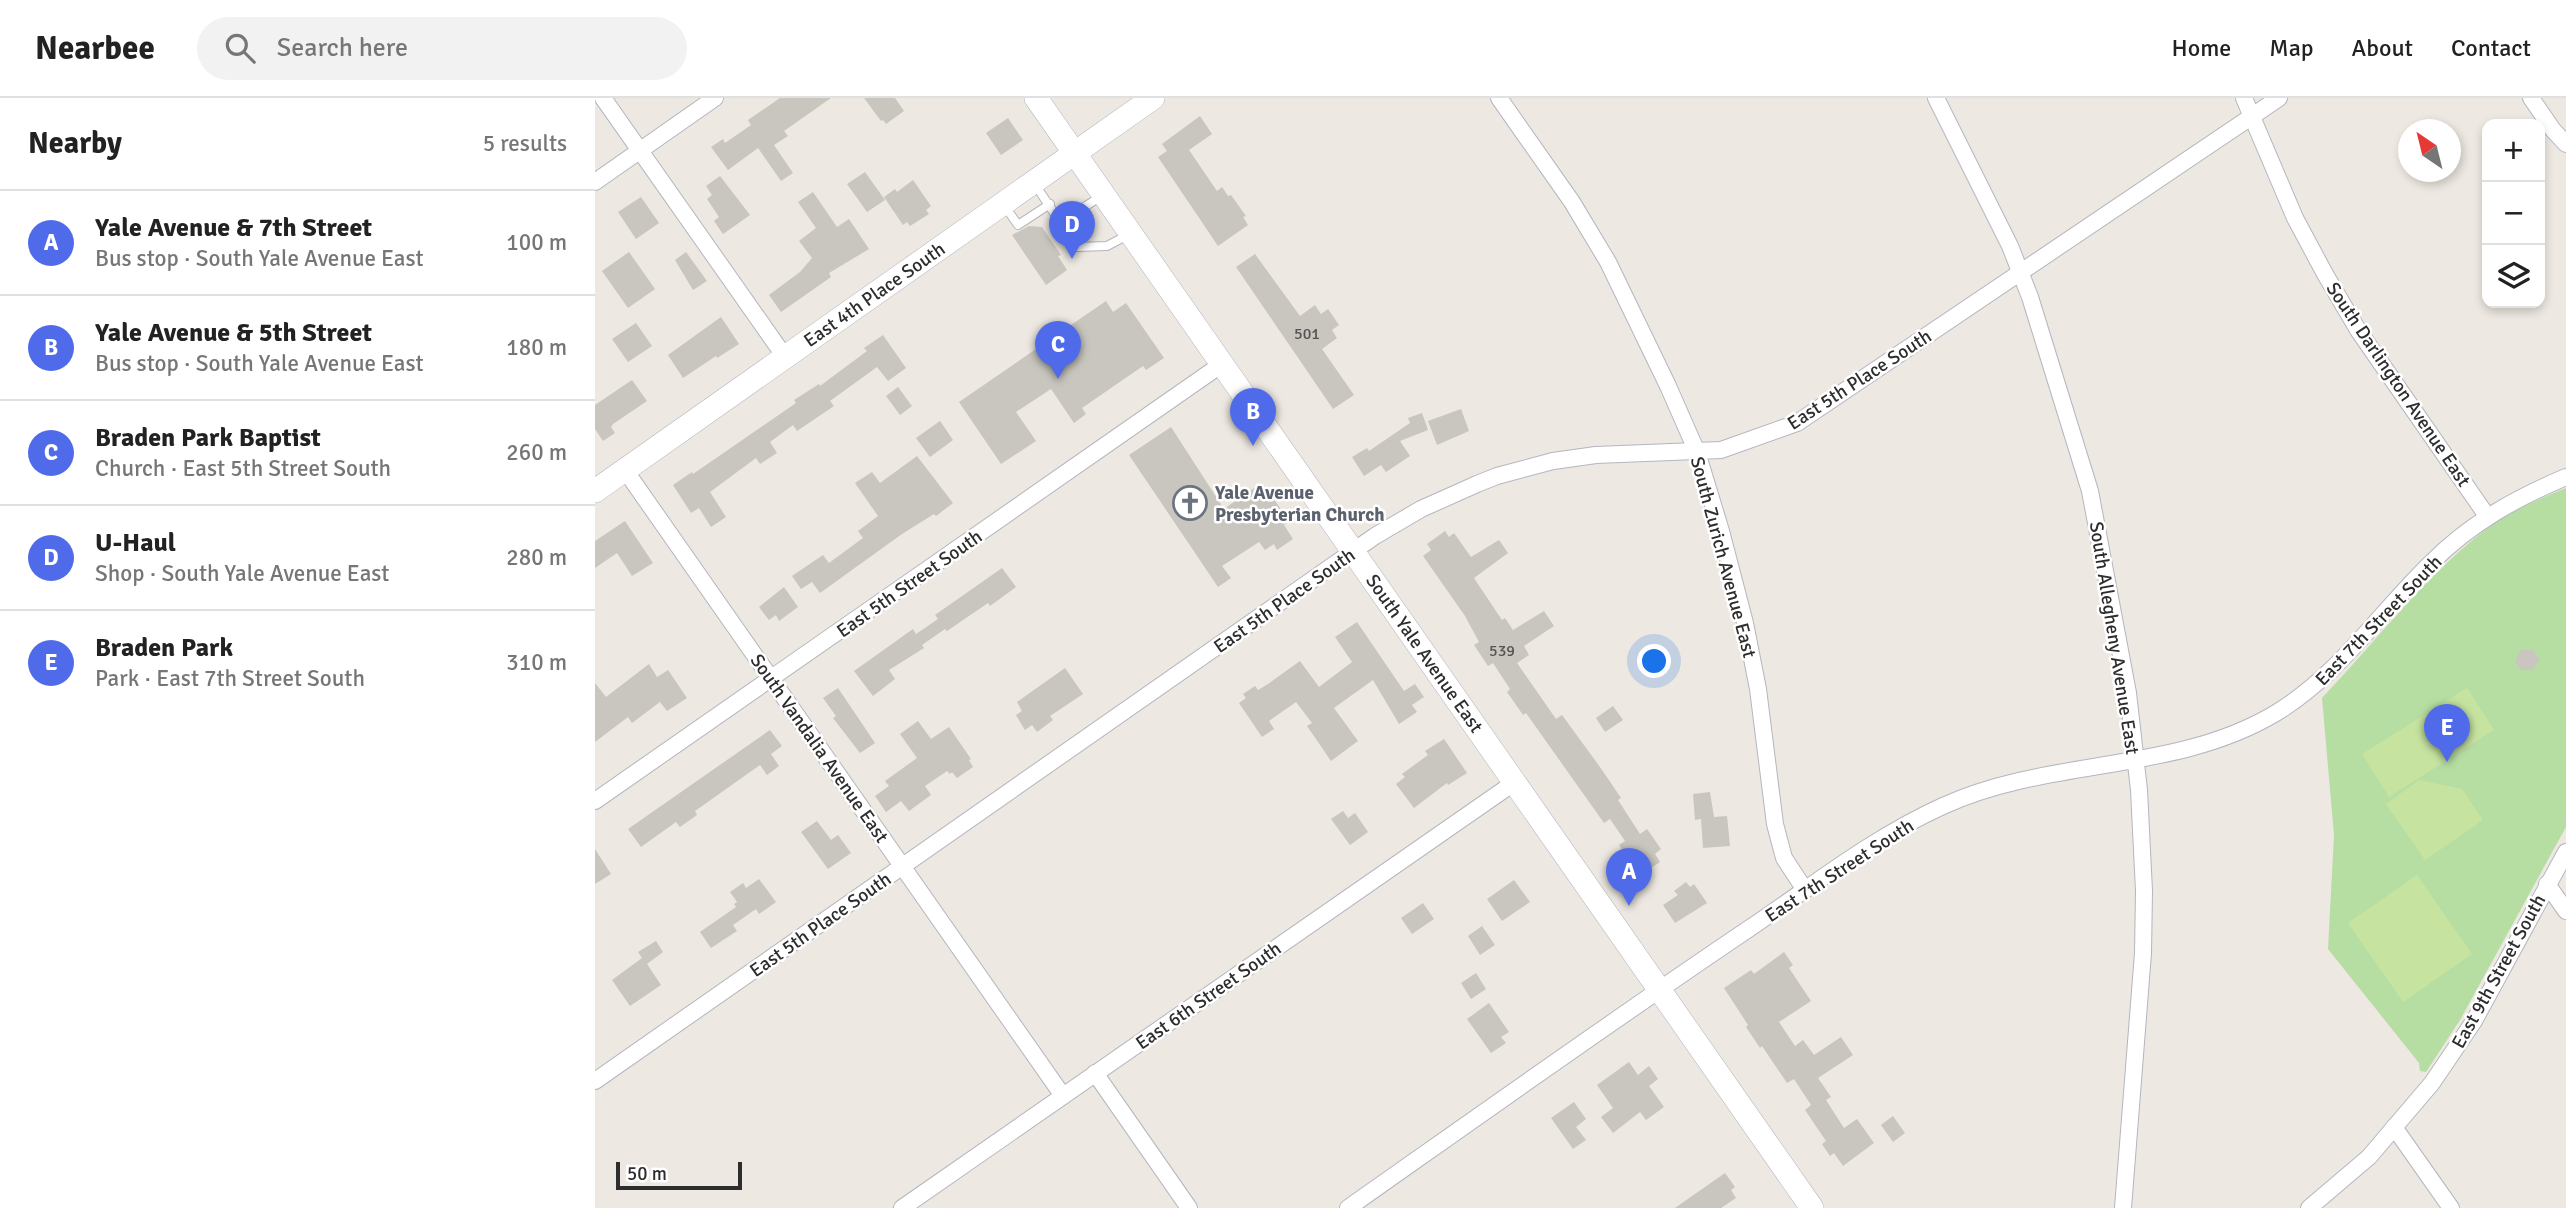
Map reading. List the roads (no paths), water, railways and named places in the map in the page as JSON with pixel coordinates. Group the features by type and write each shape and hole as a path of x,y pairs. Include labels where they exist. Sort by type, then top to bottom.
{"main road":[{"name":"South Yale Avenue East","path":"1036,98 1515,782 1804,1205"},
{"name":"East 4th Place South","path":"595,491 1153,98"}],"street":[{"path":"603,98 785,357"},
{"path":"595,182 715,98"},
{"name":"South Zurich Avenue East","path":"1499,98 1571,202 1608,262 1697,453 1745,623 1758,689 1775,824 1784,858 1805,891"},
{"name":"South Allegheny Avenue East","path":"1936,98 2021,272 2090,491 2128,693 2136,760 2144,891 2143,953 2123,1208"},
{"name":"South Darlington Avenue East","path":"2244,98 2295,218 2338,297 2487,516"},
{"name":"East 5th Place South","path":"595,1081 1354,551 1421,509 1497,476 1553,461 1596,456 1721,450 1797,423 2279,98"},
{"path":"2531,98 2566,144"},
{"name":"East 5th Street South","path":"595,801 1221,364"},
{"name":"South Vandalia Avenue East","path":"625,470 1063,1096"},
{"name":"East 7th Street South","path":"1348,1208 1658,990 1894,829 1997,785 2066,770 2181,752 2243,731 2277,712 2311,689 2352,651 2432,561 2487,516 2524,495 2566,477"},
{"name":"East 6th Street South","path":"902,1208 1515,782"},
{"name":"East 9th Street South","path":"2309,1208 2369,1157 2432,1083 2474,1021 2566,852"},
{"path":"2547,884 2566,911"},
{"path":"1095,1073 1189,1208"},
{"path":"2395,1127 2451,1208"}],"lane":[{"path":"1033,181 1077,247 1107,246 1131,234"},
{"path":"1061,222 1103,194"},
{"path":"1003,203 1017,225 1050,204"}],"place":[{"name":"U-Haul","path":"1072,259"},
{"name":"Braden Park Baptist","path":"1058,379"},
{"name":"Yale Avenue & 5th Street","path":"1253,446"},
{"name":"Yale Avenue Presbyterian Church","path":"1190,503"},
{"name":"Braden Park","path":"2447,762"},
{"name":"Yale Avenue & 7th Street","path":"1629,906"}]}
